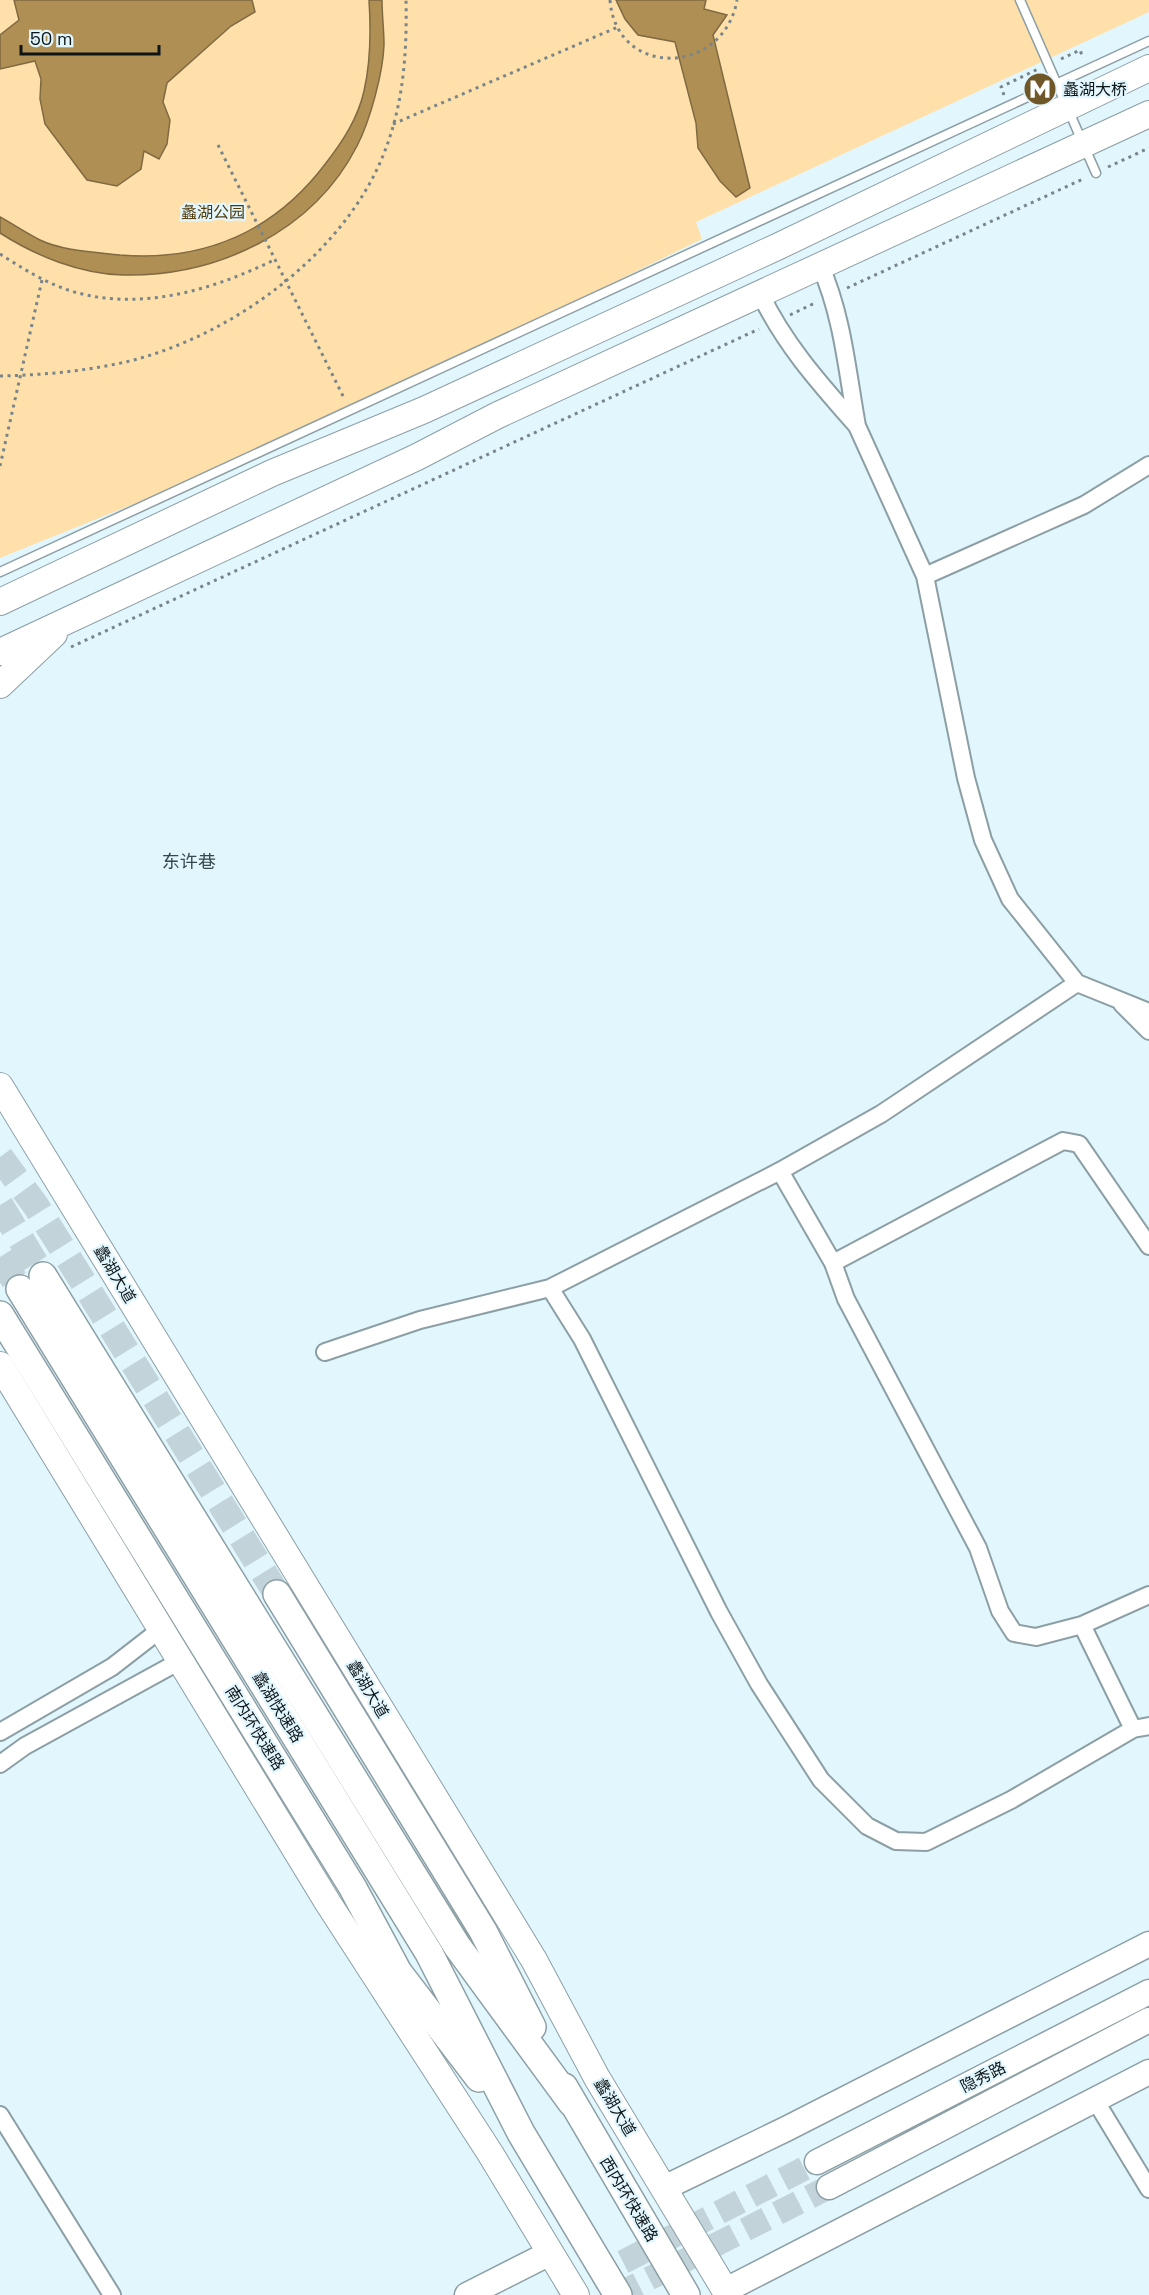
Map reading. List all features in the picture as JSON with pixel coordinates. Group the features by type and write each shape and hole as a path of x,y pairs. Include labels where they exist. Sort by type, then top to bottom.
{"highway":[{"name":"蠡湖快速路","path":"43,1276 457,1946 572,2103"},
{"name":"蠡湖快速路","path":"20,1289 429,1953 522,2133"},
{"name":"南内环快速路","path":"0,1315 353,1888 398,1972 522,2133"},
{"path":"277,1593 483,1931 572,2103"},
{"name":"西内环快速路","path":"572,2103 686,2295"},
{"path":"522,2133 618,2295"}],"main road":[{"path":"5,597 272,473 424,410 810,231 1062,95 1149,68"},
{"path":"0,652 417,458 498,415 1149,114"},
{"path":"0,685 69,619"},
{"name":"蠡湖大道","path":"0,1086 534,1960 597,2078 727,2293"},
{"path":"0,1365 328,1904 490,2153 576,2295"},
{"path":"664,2188 786,2129 1149,1944"},
{"name":"隐秀路","path":"817,2162 1149,1992"},
{"name":"隐秀路","path":"829,2187 1149,2020"},
{"path":"727,2293 1149,2072"},
{"path":"467,2295 550,2253"}],"street":[{"path":"820,266 833,295 842,331 857,426 925,576 966,778 983,840 1010,899 1077,983 1149,1012"},
{"path":"760,293 773,322 793,352 857,426"},
{"path":"925,576 1084,505 1149,465"},
{"path":"325,1352 420,1320 550,1288 780,1171 881,1114 1077,983"},
{"path":"1118,1001 1149,1031"},
{"path":"833,1263 1063,1141 1079,1144 1149,1246"},
{"path":"780,1171 833,1263 846,1299 978,1548 1000,1611 1014,1633 1036,1638 1082,1625 1149,1594"},
{"path":"550,1288 582,1339 719,1612 759,1684 821,1780 867,1826 896,1841 926,1842 1011,1800 1141,1727 1082,1625"},
{"path":"0,1732 112,1667 161,1629"},
{"path":"0,1764 25,1746 180,1661"},
{"path":"1095,2100 1149,2188"},
{"path":"0,2115 112,2295"}],"lane":[{"path":"1021,0 1096,173"},
{"path":"0,572 350,411 1062,95 1149,41"}],"path":[{"path":"0,376 78,372 132,360 178,344 236,315 287,281 334,237 364,194 387,147 400,96 407,46 406,0"},
{"path":"610,0 618,27 637,48 653,56 673,59 694,55 723,34 734,15 737,0"},
{"path":"393,124 618,27"},
{"path":"218,145 350,411"},
{"path":"69,648 1149,148"},
{"path":"0,254 42,279 68,290 98,298 140,298 180,294 211,287 276,259"},
{"path":"0,466 42,279"}],"green space":[{"name":"蠡湖公园","path":"0,0 1149,0 1149,12 696,222 702,239 297,438 0,558"}],"shaded area":[{"path":"14,0 252,0 255,12 231,26 167,83 163,102 170,120 167,144 159,159 144,151 141,169 117,186 87,180 45,124 40,99 41,79 35,61 0,69 0,35 19,20"},
{"path":"369,0 382,0 384,45 378,83 367,124 357,146 338,176 315,203 288,225 259,244 227,258 193,268 158,274 123,275 91,271 59,262 28,249 0,233 0,217 40,240 59,247 120,255 151,256 209,247 261,224 306,187 332,155 354,120 364,91 368,68"},
{"path":"616,0 706,0 704,9 727,15 713,35 750,188 736,197 720,181 698,148 696,123 675,42 638,35 625,19"}],"tunnel":[{"path":"0,1157 36,1206 277,1594"},
{"path":"0,1205 43,1276"},
{"path":"0,1257 20,1289"},
{"path":"559,2295 817,2162"},
{"path":"617,2295 829,2187"}],"place":[{"name":"蠡湖大桥","path":"1040,89"}],"district":[{"name":"东许巷","path":"189,861"}]}
